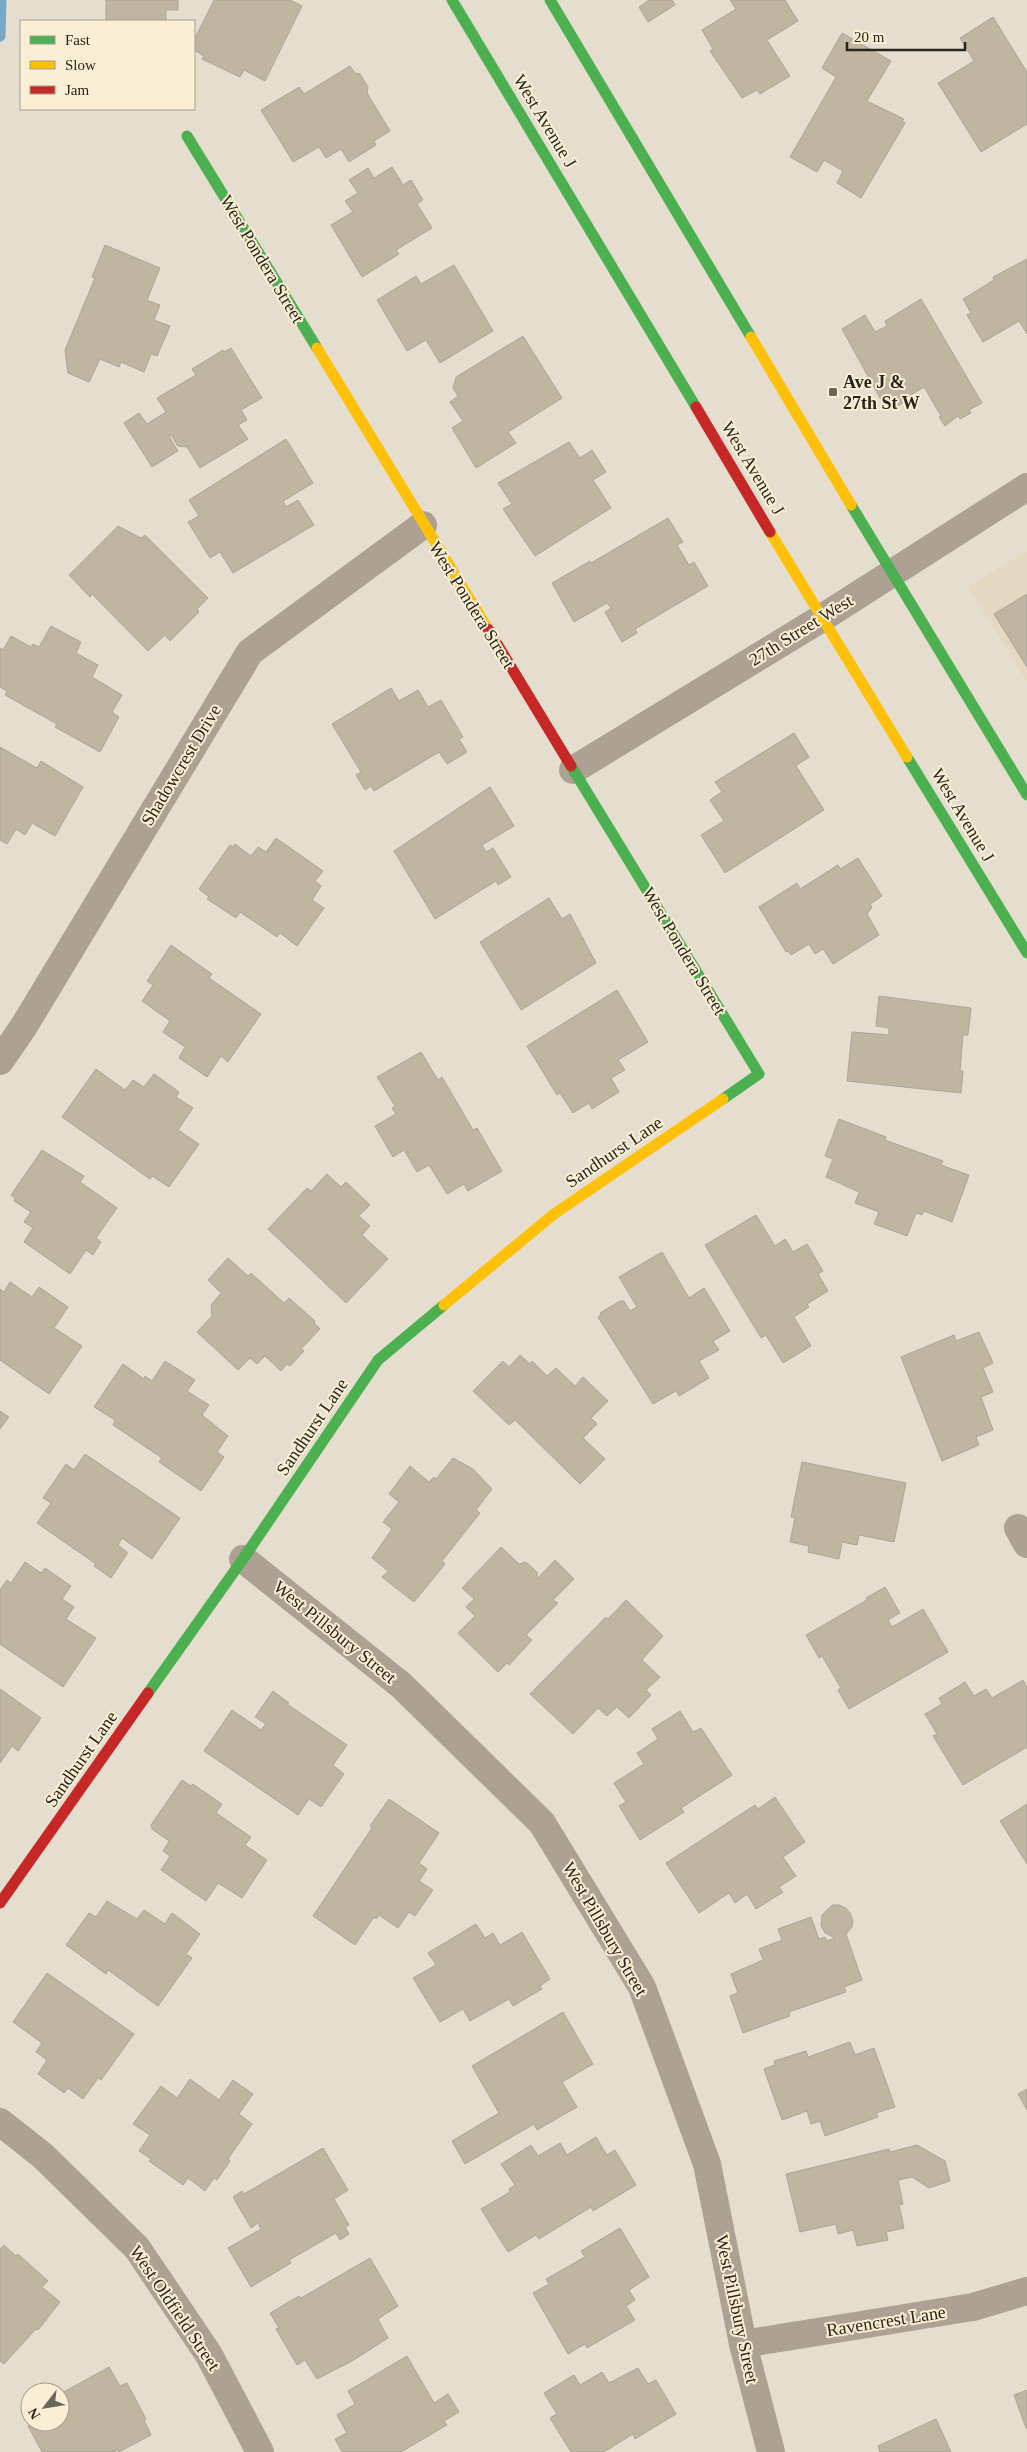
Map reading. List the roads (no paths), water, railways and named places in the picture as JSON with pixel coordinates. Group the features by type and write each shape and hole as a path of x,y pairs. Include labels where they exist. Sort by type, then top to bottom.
{"street":[{"name":"West Avenue J","path":"452,0 822,618 1027,953"},
{"path":"550,0 891,572 1027,795"},
{"name":"West Pondera Street","path":"187,136 759,1074"},
{"name":"27th Street West","path":"573,770 822,618 891,572 1027,487"},
{"name":"Shadowcrest Drive","path":"0,1061 24,1026 250,652 423,524"},
{"name":"Sandhurst Lane","path":"0,1903 244,1559 378,1360 554,1214 759,1074"},
{"name":"West Pillsbury Street","path":"244,1559 401,1685 542,1823 642,1987 706,2164 743,2344 771,2452"},
{"name":"West Oldfield Street","path":"0,2122 43,2156 137,2248 209,2355 260,2452"},
{"name":"Ravencrest Lane","path":"743,2344 974,2307 1027,2291"}],"waterway":[{"path":"0,36 1,0"}],"place":[{"name":"Ave J & 27th St W","path":"833,392"}]}
